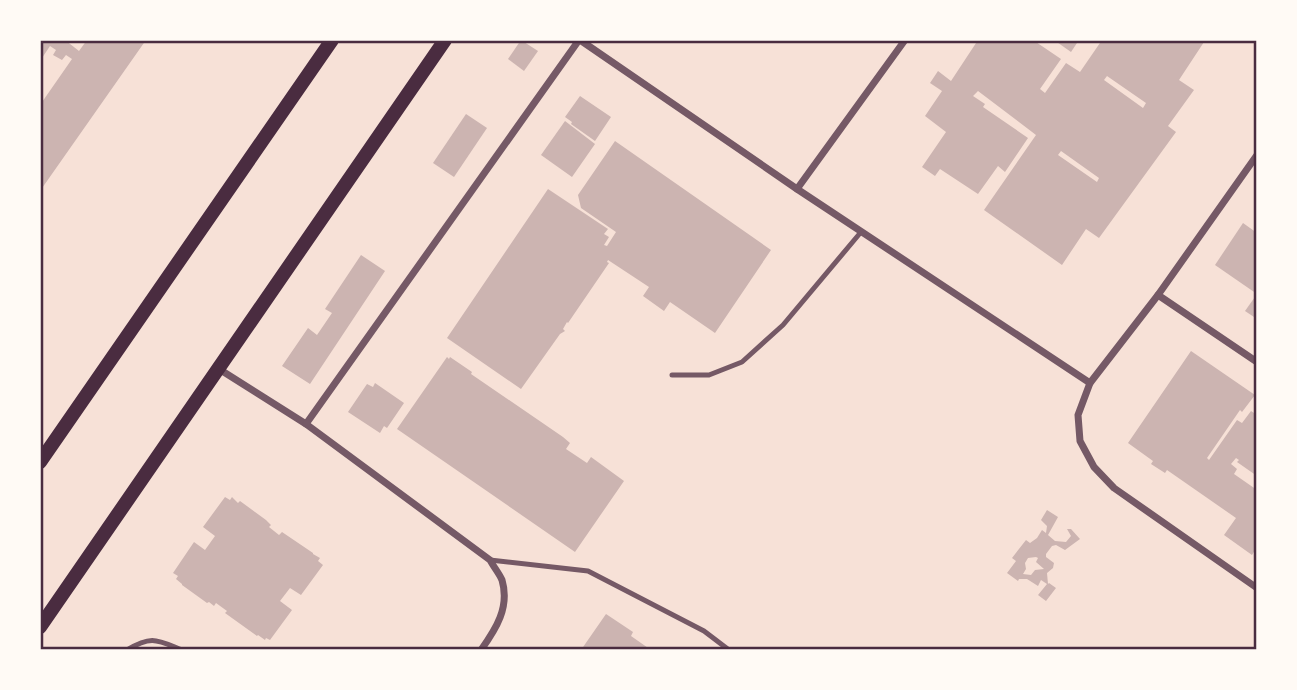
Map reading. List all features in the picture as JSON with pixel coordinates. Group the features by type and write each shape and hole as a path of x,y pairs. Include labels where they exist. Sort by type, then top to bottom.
{"main road":[{"path":"40,462 331,40"},
{"path":"40,627 445,40"}],"street":[{"path":"306,424 580,40 797,189 1090,383"},
{"path":"797,189 905,40"},
{"path":"1257,155 1158,295 1090,383 1078,415 1080,441 1094,467 1114,488 1257,587"},
{"path":"1158,295 1257,362"},
{"path":"219,369 306,424 490,560 501,580 504,607 495,632 481,650"}],"lane":[{"path":"672,375 709,375 742,362 783,325 861,232"},
{"path":"490,560 588,570 704,631 729,650"},
{"path":"127,650 155,639 182,650"}],"building":[{"path":"40,40 65,40 79,51 87,40 146,40 40,191 40,105 72,59 66,55 62,60 53,55 56,50 50,46 40,61"},
{"path":"521,40 538,51 524,71 508,59"},
{"path":"978,40 1033,40 1061,59 1040,89 1045,93 1066,63 1080,72 1102,40 1204,42 1179,80 1194,90 1168,126 1176,132 1099,238 1086,229 1062,265 984,210 1036,135 978,91 973,96 985,104 983,107 1028,138 1005,172 998,166 978,194 940,169 935,176 922,167 946,132 925,116 942,91 930,83 938,71 951,81","holes":["1107,76 1146,103 1143,108 1104,80","1061,151 1099,178 1097,182 1058,155"]},
{"path":"1054,40 1079,40 1071,52"},
{"path":"580,96 611,117 595,141 565,117"},
{"path":"466,114 487,128 454,177 433,163"},
{"path":"565,121 595,144 572,177 541,155"},
{"path":"615,141 771,250 715,333 670,302 664,311 643,296 649,287 608,260 609,263 567,322 563,329 565,331 560,334 521,389 447,338 548,189 608,229 604,234 609,237 604,245 607,246 616,232 581,208 578,195"},
{"path":"1243,223 1257,233 1257,294 1215,265"},
{"path":"361,255 385,271 310,384 282,366 308,328 317,335 332,313 325,309"},
{"path":"1257,294 1257,319 1245,311"},
{"path":"1191,351 1255,395 1242,412 1240,410 1207,458 1209,460 1237,420 1242,423 1251,411 1257,415 1257,476 1237,462 1239,460 1236,458 1231,464 1237,469 1234,474 1257,490 1257,547 1252,555 1224,535 1236,518 1167,470 1165,473 1151,464 1153,461 1128,443"},
{"path":"447,357 563,437 570,443 566,449 587,463 591,457 624,481 575,552 397,429"},
{"path":"375,383 404,403 387,428 384,426 380,433 348,412 367,384 373,387"},
{"path":"225,497 230,500 232,497 238,503 240,501 266,520 271,525 269,527 279,535 282,532 320,558 318,561 323,565 301,595 290,588 280,601 292,610 270,640 257,636 225,613 227,611 216,603 214,606 207,603 182,585 176,579 178,576 173,573 194,542 205,550 215,536 203,527"},
{"path":"1047,510 1058,517 1048,535 1055,541 1066,542 1071,536 1067,529 1071,529 1080,539 1065,550 1056,545 1052,546 1046,554 1054,563 1047,573 1048,584 1056,588 1046,601 1038,595 1047,584 1041,580 1038,586 1027,579 1018,581 1007,573 1016,561 1012,558 1026,540 1030,543 1042,530 1046,533 1047,526 1041,520","holes":["1028,558 1038,558 1036,562 1044,569 1035,570 1031,575 1023,574"]},
{"path":"606,614 633,632 631,636 651,650 581,650"}]}
